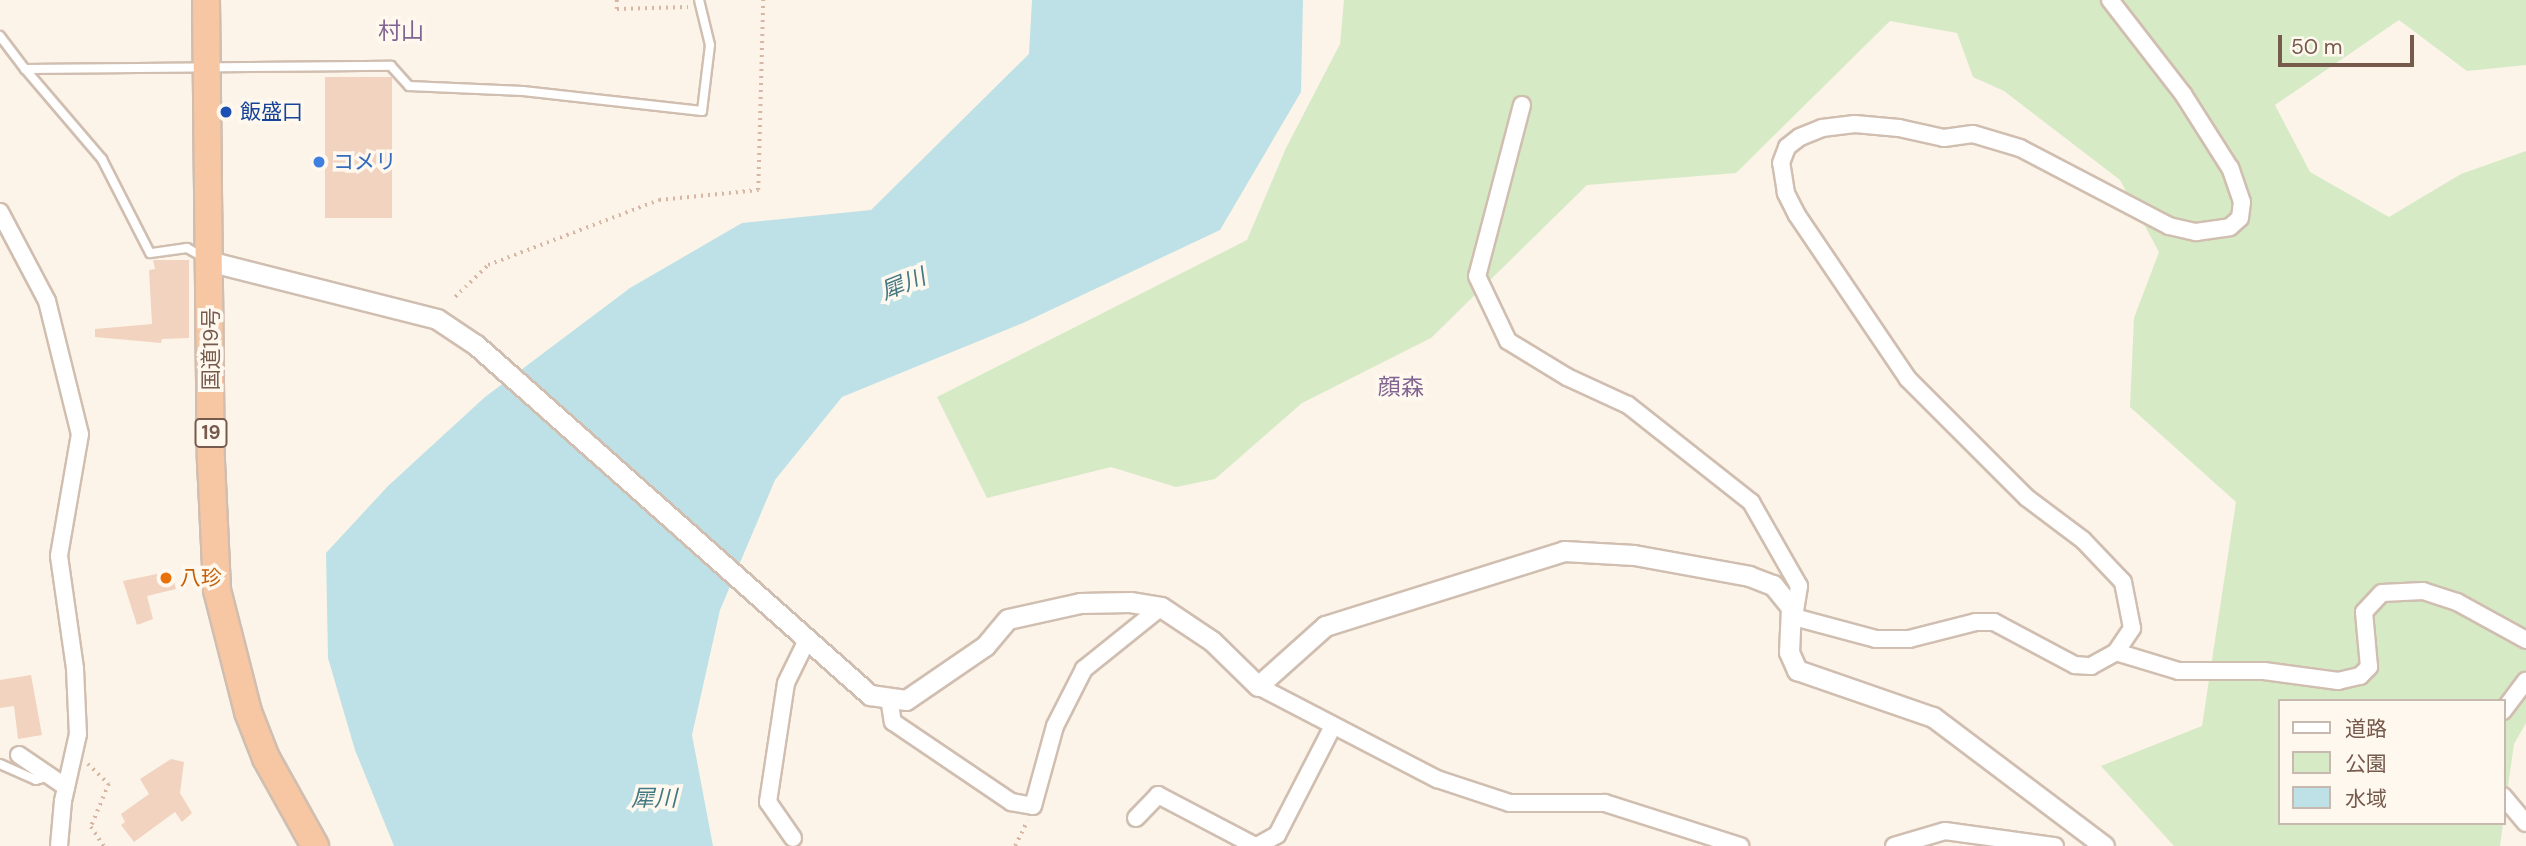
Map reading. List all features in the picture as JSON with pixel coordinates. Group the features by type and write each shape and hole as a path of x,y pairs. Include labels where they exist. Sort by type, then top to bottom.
{"highway":[{"name":"国道19号","path":"206,0 212,262 211,461 217,590 233,665 252,724 266,758 315,846"}],"street":[{"path":"1794,617 1876,639 1909,639 1976,622 1994,622 2075,665 2091,666 2116,652 2132,628 2130,598 2123,582 2083,540 2026,497 1908,379 1797,215 1786,192 1781,163 1794,142 1822,128 1855,124 1899,128 1944,138 1973,134 2020,148 2169,226 2196,232 2231,227 2240,218 2242,202 2230,168 2183,94 2110,0"},
{"path":"1522,105 1478,276 1508,341 1628,405 1751,502 1799,586 1789,652 1797,670 1933,717 2104,846"},
{"path":"0,212 47,301 80,434 59,556 75,669 78,734 66,786 58,846"},
{"path":"212,262 437,319 476,345 870,695 906,700 951,672 985,646 1008,619 1080,603 1161,607 1212,641 1258,686 1437,779 1510,803 1605,803 1740,846"},
{"path":"1258,686 1325,626 1564,551 1634,555 1749,576 1773,585 1787,597 1794,617"},
{"path":"2116,652 2179,671 2264,671 2338,681 2360,676 2369,667 2364,612 2382,593 2423,591 2457,603 2526,640"},
{"path":"890,698 893,722 1011,802 1033,806 1055,726 1084,669 1161,607"},
{"path":"793,838 768,802 786,683 808,638"},
{"path":"2505,708 2526,681"},
{"path":"1136,818 1158,795 1256,846 1277,835 1333,726"},
{"path":"19,755 66,786"},
{"path":"2505,798 2526,823"},
{"path":"1894,846 1945,831 2055,846"}],"lane":[{"path":"25,69 391,66 409,86 523,91 702,111 710,45 702,3"},
{"path":"0,36 4,48 102,159 150,253 187,248 212,262"},
{"path":"0,764 37,780 50,776"}],"path":[{"path":"617,0 617,9 702,3"},
{"path":"455,297 488,265 659,200 758,190 763,0"},
{"path":"74,750 109,784 91,827 104,846"},
{"path":"1015,846 1033,806"}],"green space":[{"path":"1344,0 2526,0 2526,65 2467,71 2399,20 2275,105 2310,172 2389,217 2461,174 2526,151 2526,723 2514,744 2505,807 2505,699 2278,699 2278,825 2503,825 2500,846 2174,846 2101,766 2202,726 2236,502 2130,407 2134,318 2159,252 2120,180 2004,91 1973,77 1957,33 1890,21 1736,173 1587,185 1431,338 1302,403 1215,479 1176,487 1111,467 987,498 937,397 1247,240 1286,148 1340,44"}],"water":[{"name":"犀川","path":"1032,0 1303,0 1301,92 1220,230 1023,323 842,397 775,480 720,610 692,735 713,846 394,846 355,750 328,658 326,553 388,486 485,397 630,288 742,223 871,210 1029,54"}],"building":[{"path":"325,77 392,77 392,218 325,218"},
{"path":"153,260 189,260 189,338 162,339 161,343 95,337 95,329 152,324 149,270 155,269"},
{"path":"171,571 176,589 147,596 153,619 137,625 123,581"},
{"path":"31,675 42,735 18,739 14,706 0,708 0,680"},
{"path":"171,759 184,762 180,793 192,813 182,822 175,812 134,842 121,825 125,822 121,814 149,794 140,779"}],"place":[{"name":"飯盛口","path":"226,112"},
{"name":"コメリ","path":"319,162"},
{"name":"八珍","path":"166,578"}],"district":[{"name":"村山","path":"401,31"},
{"name":"顔森","path":"1401,387"}]}
